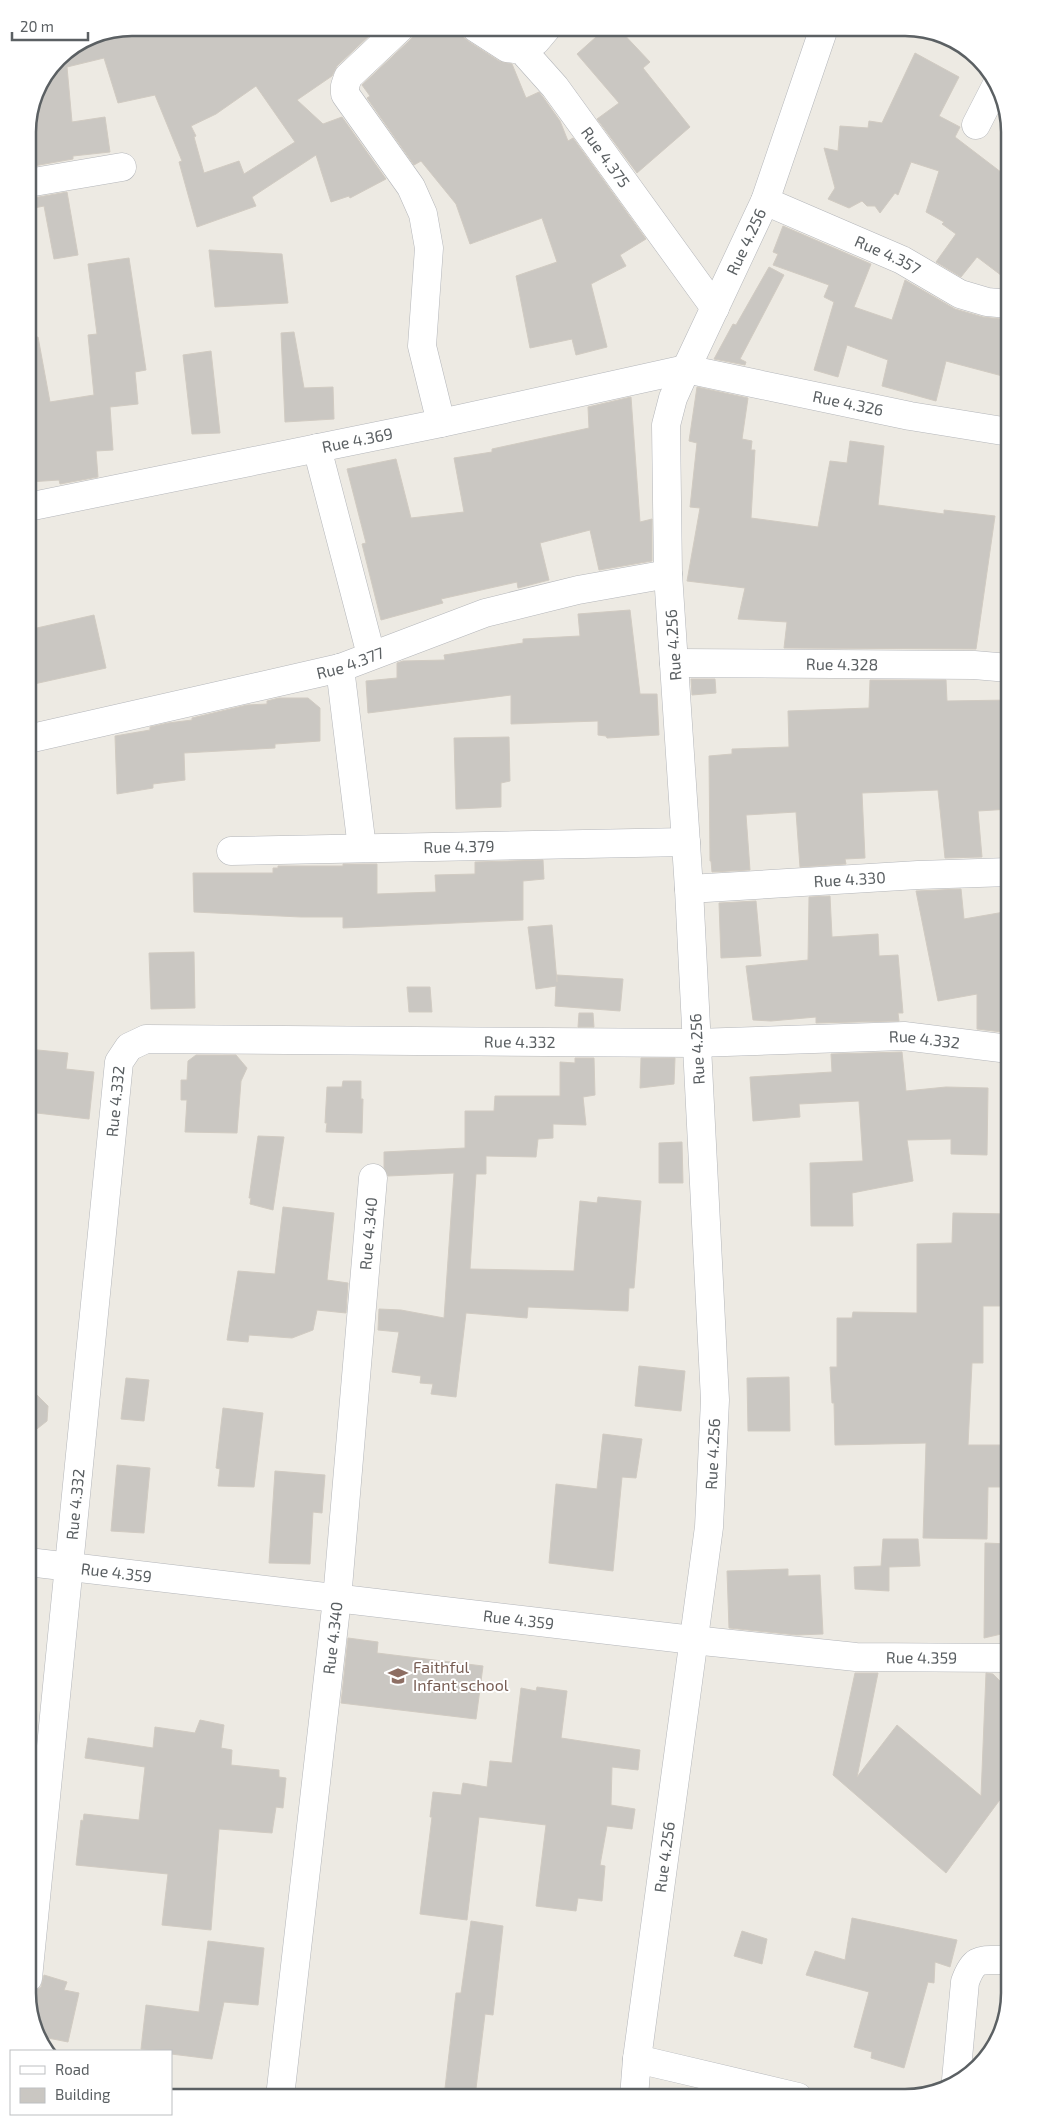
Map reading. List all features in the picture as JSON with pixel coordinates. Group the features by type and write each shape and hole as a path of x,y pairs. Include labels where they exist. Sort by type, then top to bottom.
{"street":[{"path":"392,36 348,77 345,86 346,94 411,187 423,214 429,248 422,346 441,423"},
{"path":"488,36 507,48 522,50 540,36"},
{"name":"Rue 4.256","path":"635,2089 637,2059 709,1527 715,1400 689,889 668,574 666,425 673,398 686,368 765,201 821,36"},
{"name":"Rue 4.375","path":"522,50 555,87 715,308"},
{"path":"976,125 992,94"},
{"path":"36,182 122,167"},
{"name":"Rue 4.357","path":"765,201 902,260 960,294 987,302 1001,303"},
{"name":"Rue 4.369","path":"36,506 441,423 686,368"},
{"name":"Rue 4.326","path":"686,368 910,416 1001,431"},
{"path":"317,448 371,655"},
{"name":"Rue 4.377","path":"36,737 340,668 485,613 578,590 668,574"},
{"name":"Rue 4.328","path":"674,663 974,665 1001,667"},
{"path":"340,668 362,848"},
{"name":"Rue 4.379","path":"231,851 686,842"},
{"name":"Rue 4.330","path":"689,889 918,875 1001,872"},
{"name":"Rue 4.332","path":"36,1898 119,1062 129,1047 146,1039 696,1043 904,1036 1001,1048"},
{"name":"Rue 4.340","path":"281,2089 337,1599 373,1178"},
{"name":"Rue 4.359","path":"36,1563 693,1640 856,1657 1001,1658"},
{"path":"957,2073 966,1982 971,1967 978,1961 1001,1960"},
{"path":"637,2059 761,2089"}],"building":[{"path":"133,36 369,36 337,66 332,76 297,100 323,124 342,117 386,179 350,198 349,196 331,202 316,155 252,197 256,206 197,227 179,162 182,161 155,95 118,103 104,58 67,67 72,122 105,117 110,152 73,156 73,159 36,166 36,126 38,114 46,90 60,69 84,49 102,41","holes":["256,86 295,142 244,174 239,161 204,173 194,137 196,136 191,126 216,114"]},
{"path":"413,36 462,36 499,61 512,64 526,98 539,92 560,121 568,141 573,138 646,239 620,255 626,266 591,284 607,347 576,355 572,339 530,348 516,276 557,262 542,218 470,244 456,204 421,161 414,165 367,98 370,96 362,85"},
{"path":"597,36 626,36 650,62 643,68 690,127 637,173 597,119 619,103 577,54"},
{"path":"915,53 959,77 939,116 960,127 955,137 1001,172 1001,275 977,257 961,277 936,262 956,234 942,224 944,222 926,212 939,171 911,162 898,195 895,193 880,213 875,206 867,206 862,201 849,208 828,199 835,188 824,148 838,151 840,126 868,128 869,121 882,123"},
{"path":"67,192 78,255 54,259 44,206 36,208 36,197"},
{"path":"783,226 871,264 854,307 892,320 905,280 955,309 983,317 1001,319 1001,376 946,361 936,401 882,386 888,360 847,345 838,377 814,370 834,302 824,297 829,285 773,265 778,254 773,252"},
{"path":"209,250 282,254 288,303 215,307"},
{"path":"129,258 146,370 135,372 138,404 110,407 113,450 96,451 98,477 60,484 59,480 36,481 36,337 38,337 50,402 94,395 88,335 97,334 88,264"},
{"path":"769,267 784,275 740,359 746,362 745,365 714,359 733,324 736,325"},
{"path":"294,332 304,388 333,387 334,419 285,422 281,333"},
{"path":"211,351 220,433 192,434 183,355"},
{"path":"697,387 748,398 742,439 752,441 751,450 755,450 751,518 818,527 830,461 847,463 850,441 884,446 878,505 944,514 944,510 995,516 976,649 784,648 787,622 738,619 745,588 687,581 700,508 690,507 697,443 689,441"},
{"path":"631,397 640,522 652,519 652,561 599,570 590,530 540,543 549,580 518,588 517,582 441,599 443,603 381,620 362,544 366,543 347,469 396,459 411,518 464,512 454,458 492,452 492,449 589,428 588,407"},
{"path":"630,610 640,694 657,694 659,735 607,738 606,736 598,735 598,721 511,724 511,695 368,713 366,681 397,678 397,663 403,661 445,660 444,655 523,643 523,639 580,636 578,614"},
{"path":"94,615 106,668 36,684 36,628"},
{"path":"691,679 715,679 716,693 692,695"},
{"path":"870,680 946,680 947,701 1001,700 1001,810 978,811 982,857 945,858 938,790 862,793 865,858 845,859 846,864 800,867 796,812 746,815 750,870 712,872 710,861 709,756 732,754 732,749 789,747 788,711 869,708"},
{"path":"279,698 308,698 320,708 320,741 275,744 275,748 184,753 185,780 153,784 153,788 117,794 115,736 150,730 150,727 192,720 192,718 247,705 267,704 267,701"},
{"path":"509,737 510,781 501,783 501,807 456,809 454,738"},
{"path":"543,860 544,879 523,881 523,920 343,928 343,917 194,912 193,873 273,873 273,868 278,868 278,866 377,864 377,894 436,892 435,875 475,874 475,862"},
{"path":"961,889 964,919 1001,913 1001,1032 977,1029 977,994 938,1001 916,891"},
{"path":"830,896 832,937 878,934 879,956 898,955 903,1013 898,1013 899,1021 816,1023 816,1017 771,1021 753,1020 746,966 808,960 809,897"},
{"path":"756,901 761,956 721,958 719,903"},
{"path":"552,925 557,982 557,975 623,979 620,1011 555,1006 556,986 536,989 528,927"},
{"path":"194,952 195,1008 151,1009 149,953"},
{"path":"407,987 430,987 432,1012 409,1012"},
{"path":"579,1013 593,1013 594,1027 578,1027"},
{"path":"36,1050 68,1053 66,1069 94,1072 89,1119 36,1113"},
{"path":"902,1052 906,1091 946,1087 988,1088 987,1155 951,1154 951,1139 907,1140 913,1181 852,1193 853,1226 811,1226 810,1163 863,1161 859,1101 799,1104 800,1117 753,1121 750,1077 832,1072 831,1054"},
{"path":"196,1055 236,1055 247,1068 241,1081 237,1133 185,1132 187,1100 181,1100 181,1080 187,1080 188,1061"},
{"path":"575,1058 594,1058 595,1095 583,1097 586,1125 553,1124 553,1138 538,1139 536,1157 486,1156 486,1174 476,1174 470,1269 574,1271 580,1201 597,1203 598,1197 641,1201 634,1288 629,1288 628,1311 528,1307 527,1318 466,1313 456,1397 431,1394 433,1384 420,1383 421,1376 392,1372 399,1332 378,1330 379,1309 401,1310 444,1318 454,1173 388,1176 384,1168 384,1152 465,1148 465,1111 494,1111 495,1096 560,1096 560,1062 575,1063"},
{"path":"641,1058 675,1058 674,1084 640,1088"},
{"path":"343,1081 361,1081 361,1099 363,1099 362,1133 326,1132 327,1087 342,1087"},
{"path":"258,1136 284,1137 273,1210 250,1204 251,1198 249,1198"},
{"path":"682,1142 683,1183 659,1183 659,1143"},
{"path":"283,1207 334,1213 327,1280 348,1283 346,1313 317,1310 313,1330 292,1338 249,1335 248,1342 227,1340 238,1271 275,1274"},
{"path":"953,1213 1001,1214 1001,1306 983,1306 983,1363 972,1363 968,1445 1001,1445 1001,1487 988,1487 987,1539 923,1538 926,1443 835,1445 834,1403 832,1403 830,1367 837,1367 837,1318 852,1318 853,1312 917,1313 917,1244 952,1243"},
{"path":"639,1366 685,1371 681,1411 635,1406"},
{"path":"789,1377 790,1431 748,1431 747,1378"},
{"path":"126,1378 149,1380 144,1421 121,1419"},
{"path":"36,1394 48,1406 47,1421 36,1430"},
{"path":"223,1408 263,1413 254,1487 218,1486 220,1469 216,1468"},
{"path":"603,1434 642,1439 636,1478 622,1477 613,1571 549,1563 556,1484 597,1489"},
{"path":"117,1465 150,1468 144,1533 111,1531"},
{"path":"275,1471 325,1475 322,1513 313,1512 310,1564 269,1563"},
{"path":"883,1539 918,1539 920,1566 889,1567 889,1591 855,1589 854,1567 881,1566"},
{"path":"985,1543 1001,1544 1001,1634 984,1638"},
{"path":"788,1569 788,1576 820,1575 823,1634 796,1635 729,1628 727,1571"},
{"path":"348,1638 378,1642 377,1653 483,1666 476,1719 341,1703"},
{"path":"855,1673 878,1673 857,1777 897,1725 981,1796 986,1673 993,1674 1001,1682 1001,1798 946,1873 833,1775"},
{"path":"537,1687 567,1691 561,1738 640,1750 638,1770 612,1767 611,1805 635,1809 632,1829 607,1826 600,1865 605,1866 602,1901 578,1898 576,1911 536,1906 546,1825 479,1817 467,1920 420,1914 432,1817 430,1817 433,1792 461,1795 463,1783 487,1787 490,1761 512,1763 521,1688 536,1691"},
{"path":"200,1720 224,1725 221,1748 232,1750 231,1765 279,1770 279,1777 286,1778 283,1808 276,1807 272,1833 219,1829 211,1930 162,1925 168,1874 76,1865 81,1820 83,1821 84,1814 139,1820 145,1767 85,1758 88,1738 153,1748 155,1727 195,1733"},
{"path":"852,1918 957,1940 950,1967 935,1962 934,1983 928,1982 904,2068 871,2058 872,2052 854,2047 869,1992 806,1975 815,1951 845,1960"},
{"path":"471,1921 503,1926 493,2015 485,2014 476,2089 445,2089 456,1993 461,1993"},
{"path":"742,1931 767,1939 762,1964 734,1956"},
{"path":"208,1941 264,1948 258,2005 224,2002 212,2059 172,2054 172,2050 141,2049 146,2005 199,2012"},
{"path":"44,1975 67,1982 64,1990 79,1993 68,2042 48,2038 41,2023 36,1999 36,1991 41,1987"}],"place":[{"name":"Faithful Infant school","path":"398,1676"}]}
